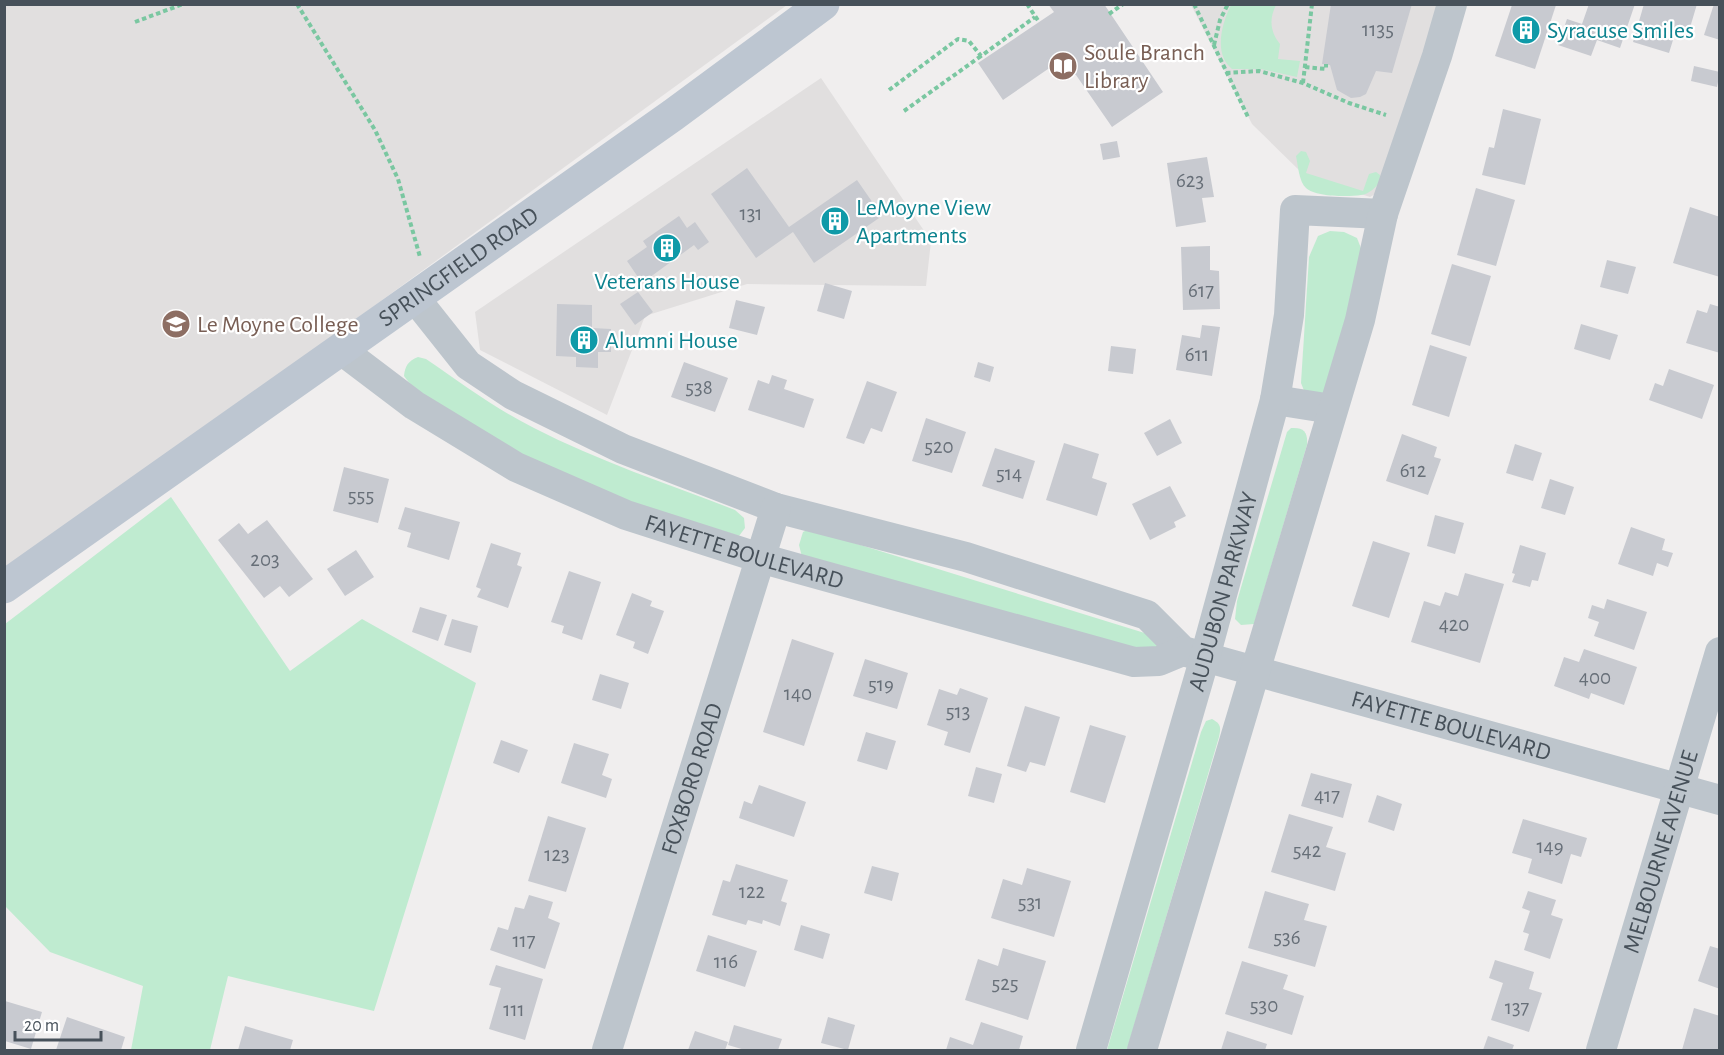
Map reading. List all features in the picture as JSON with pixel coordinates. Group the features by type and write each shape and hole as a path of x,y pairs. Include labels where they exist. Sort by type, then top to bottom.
{"street":[{"name":"SPRINGFIELD ROAD","path":"4,587 673,115 823,4"},
{"name":"AUDUBON PARKWAY","path":"1142,1050 1360,320 1383,214 1437,56 1452,4"},
{"name":"AUDUBON PARKWAY","path":"1091,1050 1194,654 1275,400 1289,315 1295,210 1383,214"},
{"name":"FAYETTE BOULEVARD","path":"421,292 468,365 513,395 623,449 776,508 966,557 1147,615 1194,654 1719,800"},
{"name":"FAYETTE BOULEVARD","path":"340,349 414,405 516,467 626,515 760,558 1134,662 1159,661 1194,654"},
{"path":"1275,400 1332,410"},
{"name":"FOXBORO ROAD","path":"607,1050 776,508"},
{"name":"MELBOURNE AVENUE","path":"1601,1050 1719,652"}],"path":[{"path":"135,22 183,4"},
{"path":"297,4 375,130 398,179 421,292"},
{"path":"1027,4 1039,22"},
{"path":"1109,14 1123,4"},
{"path":"1194,4 1249,119"},
{"path":"1214,45 1228,4"},
{"path":"1303,83 1312,4"},
{"path":"904,111 1035,17"},
{"path":"889,90 958,39 969,41 981,56"},
{"path":"1305,67 1326,69 1326,64"},
{"path":"1226,73 1259,71 1303,83 1387,116"}],"shaded area":[{"name":"Le Moyne College","path":"5,5 787,5 5,575"},
{"path":"1191,5 1438,5 1382,190 1370,197 1304,175 1252,124"},
{"path":"821,78 931,241 926,286 747,284 645,316 607,415 480,350 475,312"}],"green space":[{"path":"1231,5 1276,5 1272,15 1272,25 1274,35 1280,44 1278,59 1300,61 1297,77 1261,69 1232,69 1226,63 1221,38"},
{"path":"1301,151 1306,152 1310,161 1306,173 1363,191 1369,174 1376,172 1380,175 1380,182 1369,192 1361,195 1332,196 1310,191 1302,182 1299,173 1296,156"},
{"path":"1330,231 1344,232 1357,238 1364,256 1324,392 1317,398 1305,393 1301,383 1309,257 1318,236"},
{"path":"418,357 426,359 506,413 558,440 608,462 735,510 744,518 745,528 739,536 665,514 593,488 535,461 437,404 415,388 404,376 408,364"},
{"path":"1291,428 1304,431 1307,445 1254,624 1241,625 1235,619 1237,601 1287,432"},
{"path":"171,497 290,671 362,619 476,683 374,1011 228,976 210,1050 131,1050 143,986 50,952 5,906 5,624"},
{"path":"809,529 1164,639 1159,655 802,557 799,545 803,532"},
{"path":"1212,719 1220,726 1219,737 1127,1050 1107,1050 1201,732 1206,721"}],"building":[{"name":"Soule Branch Library","path":"1048,4 1104,4 1163,92 1112,127 1076,75 1048,69 1003,100 978,63 1054,12"},
{"path":"1331,4 1412,4 1392,73 1376,71 1366,94 1360,97 1351,98 1337,90 1330,65 1322,64"},
{"path":"1589,4 1635,4 1620,48 1597,40 1591,56 1558,45 1567,19 1582,24"},
{"path":"1644,4 1697,4 1689,31 1677,27 1669,53 1633,42"},
{"path":"1714,4 1720,4 1720,40 1704,35"},
{"name":"Syracuse Smiles","path":"1512,5 1556,5 1535,69 1495,56"},
{"path":"1694,66 1720,72 1717,87 1691,81"},
{"path":"1503,109 1541,119 1525,185 1482,175 1489,147 1494,148"},
{"path":"1117,141 1120,157 1103,160 1100,144"},
{"path":"1207,157 1214,197 1202,198 1206,222 1176,227 1167,163"},
{"path":"747,168 789,227 857,180 882,216 814,263 793,232 756,258 711,194"},
{"path":"1476,188 1515,200 1496,266 1457,255"},
{"path":"1690,207 1720,217 1720,277 1673,263"},
{"name":"Veterans House","path":"679,216 687,228 695,222 709,242 698,250 694,245 642,283 627,261 647,247 643,241"},
{"path":"1210,246 1210,270 1219,271 1220,309 1183,310 1181,247"},
{"path":"1607,260 1636,267 1628,294 1600,287"},
{"path":"1452,264 1491,276 1470,346 1431,334"},
{"path":"825,283 852,291 844,319 817,311"},
{"path":"638,292 653,312 635,325 620,304"},
{"path":"736,300 765,307 757,335 729,328"},
{"name":"Alumni House","path":"557,304 592,305 592,328 611,329 611,352 598,352 598,368 576,367 576,357 556,356"},
{"path":"1710,304 1720,307 1720,353 1686,343 1697,310 1707,313"},
{"path":"1581,324 1618,335 1610,360 1574,349"},
{"path":"1202,325 1220,327 1212,376 1176,370 1182,335 1200,338"},
{"path":"1430,345 1467,357 1449,417 1412,405"},
{"path":"1111,346 1136,349 1133,374 1108,371"},
{"path":"684,362 728,378 715,412 671,397"},
{"path":"978,362 994,367 990,382 974,377"},
{"path":"1669,369 1714,385 1702,419 1649,400 1655,383 1663,386"},
{"path":"772,375 787,380 784,389 814,399 804,428 748,410 758,380 769,384"},
{"path":"867,381 897,392 882,432 871,428 864,444 846,438"},
{"path":"926,418 966,432 952,473 912,461"},
{"path":"1170,419 1182,443 1157,456 1144,433"},
{"path":"1402,434 1437,447 1434,457 1441,459 1428,495 1386,481"},
{"path":"1064,443 1099,454 1092,478 1107,483 1097,516 1046,500"},
{"path":"1515,444 1542,453 1533,481 1506,473"},
{"path":"995,448 1035,461 1023,499 982,486"},
{"path":"344,467 389,479 378,523 333,511"},
{"path":"1550,479 1574,487 1565,515 1541,508"},
{"path":"1170,486 1186,516 1174,522 1176,527 1150,540 1132,504"},
{"path":"405,507 460,522 449,560 407,547 411,533 398,529"},
{"path":"1435,515 1464,523 1455,554 1427,546"},
{"path":"267,520 313,579 289,597 280,586 264,598 218,540 239,523 248,534"},
{"path":"1631,527 1665,539 1662,550 1673,553 1668,567 1657,563 1653,576 1618,564"},
{"path":"1373,541 1410,553 1389,618 1352,606"},
{"path":"491,543 521,553 517,565 522,567 508,608 477,597 481,589 476,587"},
{"path":"1520,545 1546,553 1538,581 1532,580 1530,587 1512,582 1515,574 1512,573"},
{"path":"356,550 374,577 345,596 327,569"},
{"path":"569,571 601,582 582,640 562,633 564,626 551,622"},
{"path":"1465,573 1504,584 1480,663 1411,642 1424,601 1440,606 1445,592 1458,596"},
{"path":"632,593 652,601 650,606 664,611 648,654 633,648 635,642 616,635"},
{"path":"1607,599 1647,612 1634,650 1594,636 1599,622 1588,618 1592,605 1604,609"},
{"path":"420,607 447,615 438,641 412,632"},
{"path":"452,619 478,626 471,653 444,645"},
{"path":"792,639 834,653 804,746 763,732"},
{"path":"1584,649 1637,667 1624,705 1591,693 1589,699 1554,686 1564,657 1579,662"},
{"path":"865,659 908,673 897,709 853,696"},
{"path":"600,674 629,683 621,709 592,700"},
{"path":"960,688 988,698 970,753 944,745 948,732 927,725 939,689 957,695"},
{"path":"1025,706 1060,717 1045,766 1030,762 1026,772 1007,766"},
{"path":"1090,725 1126,736 1105,803 1070,792"},
{"path":"866,732 896,741 887,770 857,761"},
{"path":"501,740 528,750 519,773 493,763"},
{"path":"574,743 609,754 602,775 612,779 606,798 561,783"},
{"path":"976,767 1002,774 994,803 968,796"},
{"path":"1311,773 1352,784 1343,818 1301,806"},
{"path":"759,785 806,802 794,837 739,818 744,801 752,804"},
{"path":"1377,795 1402,804 1394,831 1368,822"},
{"path":"1289,814 1333,827 1326,847 1346,853 1335,891 1271,872"},
{"path":"548,816 586,828 566,892 528,881"},
{"path":"1523,819 1587,838 1581,857 1571,854 1562,884 1528,873 1532,859 1512,853"},
{"path":"736,864 788,880 781,901 787,903 780,926 763,920 762,924 748,920 746,925 712,915 723,880 730,882"},
{"path":"872,866 899,873 892,901 864,893"},
{"path":"1027,868 1071,881 1054,937 991,918 1003,879 1022,885"},
{"path":"1265,891 1309,904 1304,920 1327,926 1315,967 1248,948"},
{"path":"1528,891 1556,900 1551,915 1563,919 1550,959 1524,950 1529,934 1523,932 1530,911 1522,908"},
{"path":"529,895 553,902 548,918 560,923 545,969 490,950 498,927 508,930 515,907 524,909"},
{"path":"801,925 830,934 823,959 794,950"},
{"path":"708,935 757,951 745,987 696,971"},
{"path":"1710,946 1720,949 1720,989 1698,981"},
{"path":"1003,948 1046,961 1028,1020 965,1000 978,959 998,966"},
{"path":"1495,960 1534,972 1529,989 1542,993 1529,1032 1491,1020 1503,983 1489,978"},
{"path":"1242,961 1288,975 1283,989 1304,996 1292,1035 1225,1014"},
{"path":"496,965 543,979 525,1040 489,1029 501,988 489,985"},
{"path":"5,1001 42,1012 31,1049 5,1041"},
{"path":"1694,1008 1720,1016 1720,1050 1682,1050"},
{"path":"67,1017 125,1037 121,1050 56,1050"},
{"path":"828,1017 855,1025 848,1050 821,1043"},
{"path":"981,1022 1023,1036 1019,1050 946,1050 950,1037 973,1045"},
{"path":"734,1025 782,1039 778,1050 745,1050 728,1045"},
{"path":"245,1026 293,1040 290,1050 238,1050"},
{"path":"695,1031 728,1042 725,1050 688,1050"},
{"path":"1227,1031 1267,1044 1265,1050 1221,1050"},
{"path":"1488,1036 1514,1045 1512,1050 1483,1050"}],"place":[{"name":"Syracuse Smiles","path":"1526,30"},
{"name":"Soule Branch Library","path":"1063,66"},
{"name":"LeMoyne View Apartments","path":"835,221"},
{"name":"Veterans House","path":"667,248"},
{"name":"Le Moyne College","path":"176,324"},
{"name":"Alumni House","path":"584,340"}]}
